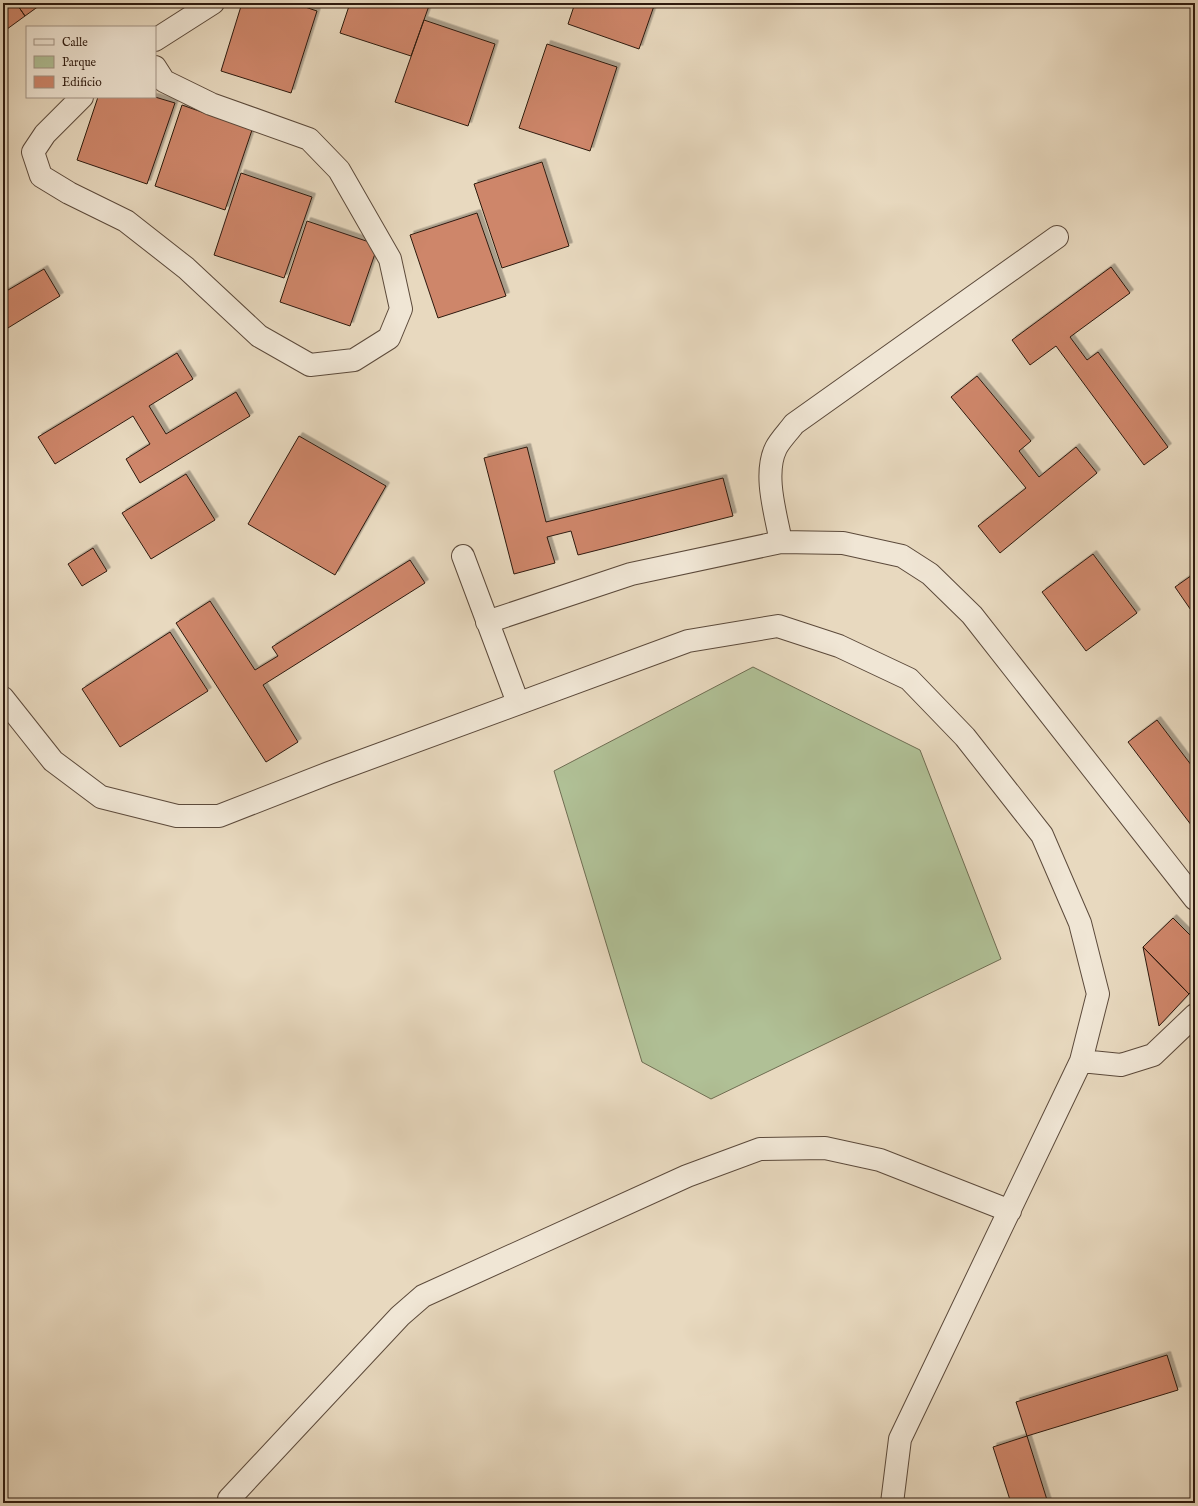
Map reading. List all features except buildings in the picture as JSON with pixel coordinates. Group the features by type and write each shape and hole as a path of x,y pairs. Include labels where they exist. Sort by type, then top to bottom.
{"street":[{"path":"156,39 213,3"},
{"path":"81,98 45,134 33,152 41,176 70,193 126,220 186,268 259,336 310,365 354,360 389,338 401,309 390,259 339,170 309,139 211,104 164,81 156,69"},
{"path":"781,542 772,498 770,469 776,448 794,424 1058,237"},
{"path":"487,622 631,574 781,542 843,543 902,556 930,574 972,615 1195,899"},
{"path":"463,556 518,703"},
{"path":"3,698 53,761 101,797 178,816 219,816 329,773 688,641 778,626 839,646 909,679 965,737 1042,835 1080,923 1098,994 1081,1061 900,1439 892,1503"},
{"path":"1081,1061 1121,1065 1153,1055 1195,1015"},
{"path":"229,1499 400,1316 423,1296 687,1176 760,1150 825,1148 880,1160 1010,1211"}],"green space":[{"path":"753,667 920,750 1001,959 711,1099 642,1062 554,771"}]}
